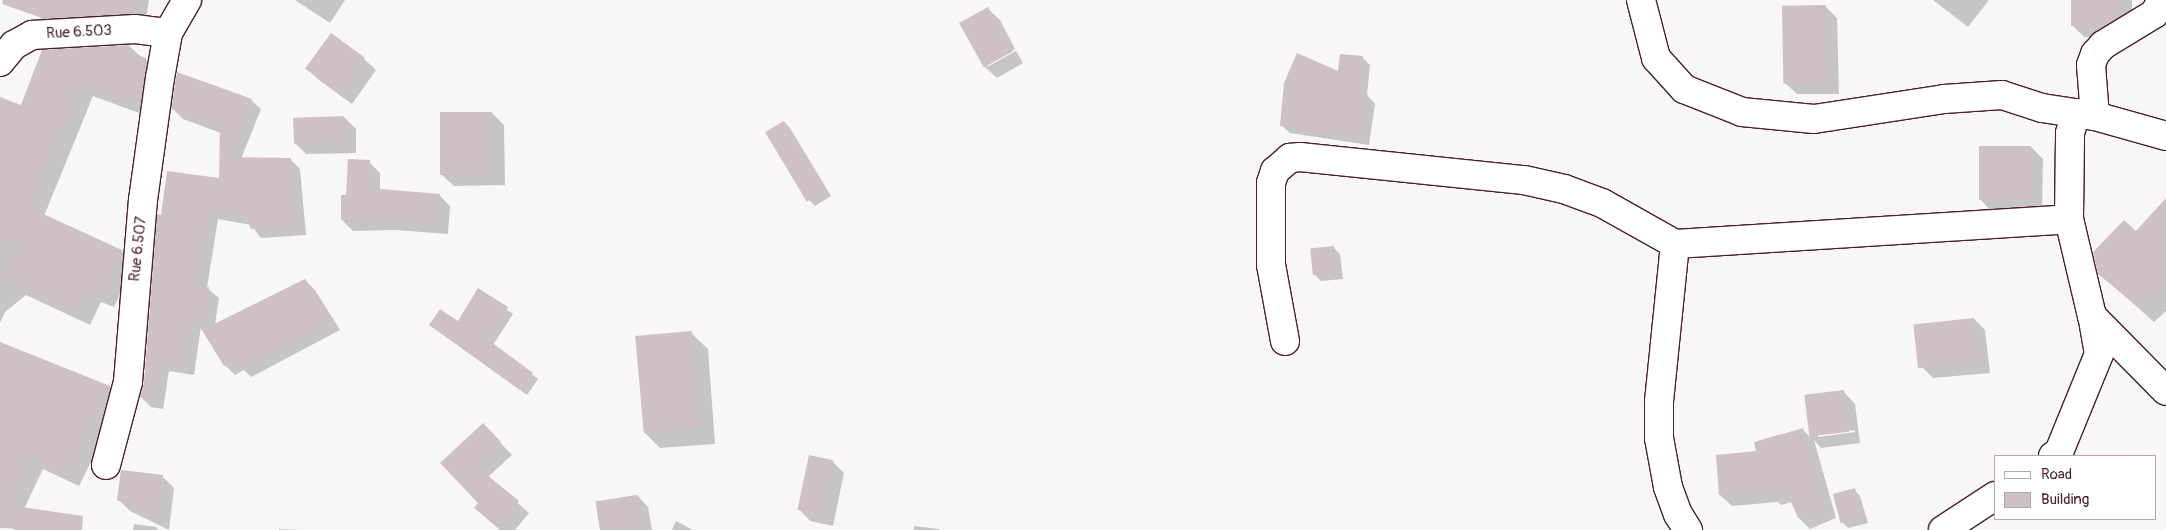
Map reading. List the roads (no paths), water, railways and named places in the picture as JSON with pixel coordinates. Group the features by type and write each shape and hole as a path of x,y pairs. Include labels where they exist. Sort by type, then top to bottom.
{"street":[{"path":"168,33 187,0"},
{"path":"1641,0 1656,58 1684,89 1742,112 1814,119 1944,99 2002,95 2042,108 2086,115 2166,136"},
{"path":"2054,455 2059,452 2100,354 2069,219 2070,133 2086,115 2091,65 2095,54 2102,45 2144,22 2154,14 2162,0"},
{"name":"Rue 6.503","path":"0,62 14,45 32,35 135,29 168,33"},
{"name":"Rue 6.507","path":"106,465 128,382 132,308 145,182 168,33"},
{"path":"1285,341 1271,265 1271,183 1275,171 1290,158 1300,157 1524,180 1564,189 1602,203 1675,244 2069,219"},
{"path":"1675,244 1658,402 1659,438 1668,487 1678,514 1688,530"},
{"path":"2092,316 2166,391"},
{"path":"1943,530 1994,497"}]}
